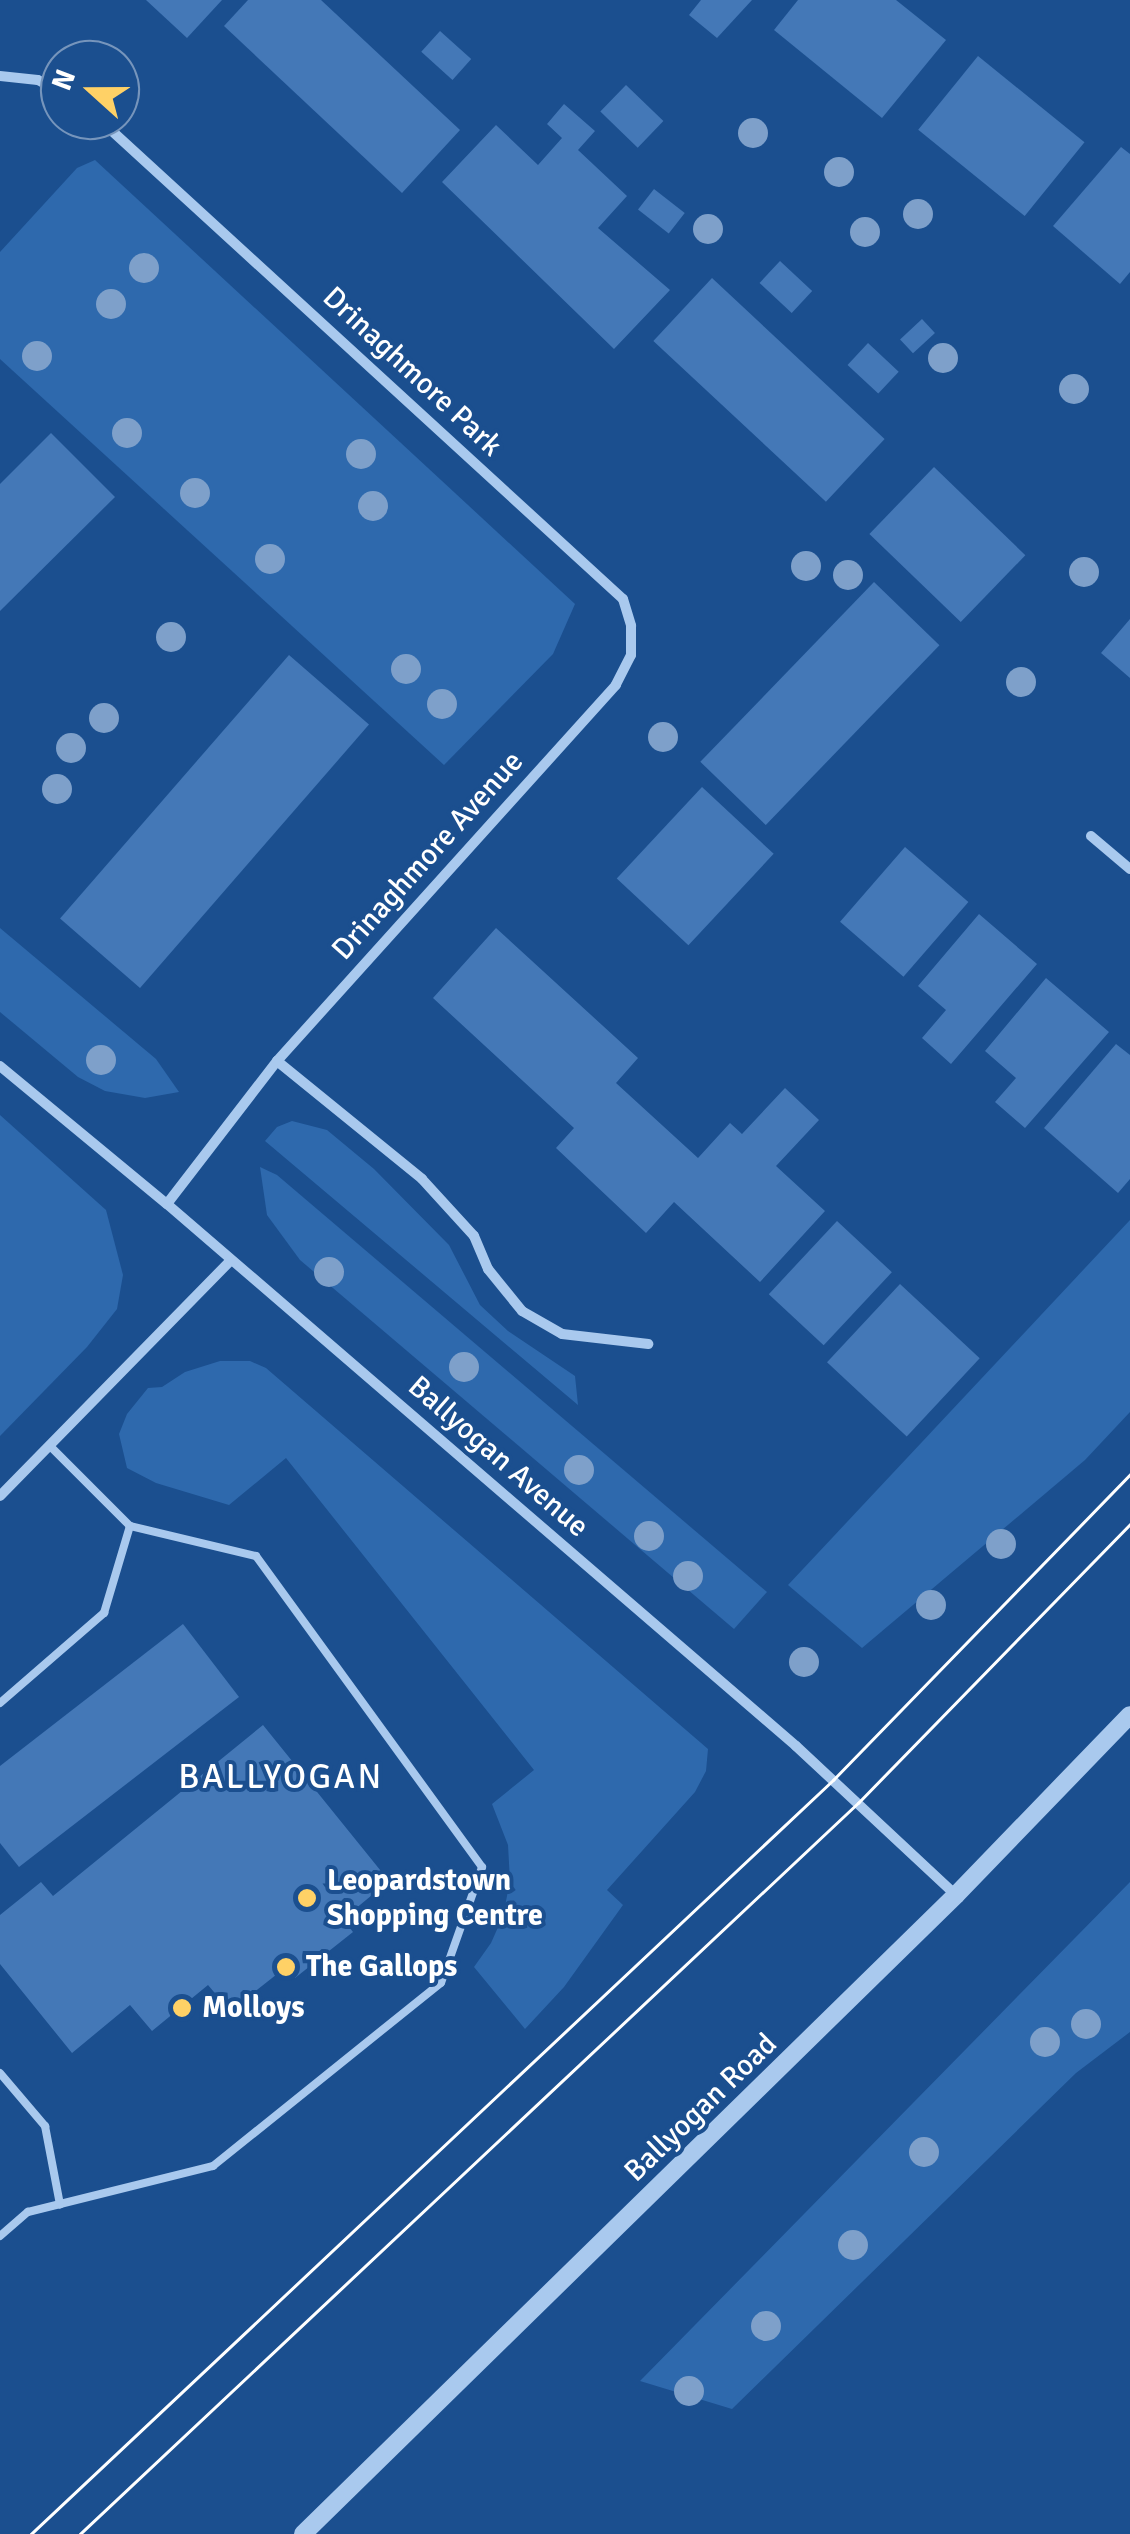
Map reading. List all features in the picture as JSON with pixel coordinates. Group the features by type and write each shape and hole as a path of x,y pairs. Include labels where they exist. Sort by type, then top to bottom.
{"street":[{"path":"0,76 40,81"},
{"name":"Drinaghmore Park","path":"122,140 624,600 631,626 631,655 616,685"},
{"name":"Drinaghmore Avenue","path":"167,1204 277,1061 616,685"},
{"path":"1091,836 1130,869"},
{"path":"277,1061 422,1179 474,1236 488,1269 522,1311 562,1334 648,1344"},
{"name":"Ballyogan Avenue","path":"0,1066 167,1204 781,1733 956,1895"},
{"path":"0,1496 231,1260"},
{"name":"Ballyogan Road","path":"303,2534 956,1895 1130,1715"}],"lane":[{"path":"0,2236 28,2212 212,2166 441,1983 482,1867 256,1556 130,1526 50,1446"},
{"path":"0,1704 104,1612 130,1526"},
{"path":"0,2072 45,2126 60,2205"}],"shaded area":[{"path":"95,160 575,604 553,654 444,765 0,359 0,252 77,168"},
{"path":"0,928 156,1059 179,1092 145,1098 105,1091 78,1077 0,1012"},
{"path":"0,1115 106,1210 123,1275 117,1309 87,1347 0,1436"},
{"path":"292,1121 327,1130 374,1169 449,1245 480,1305 508,1331 575,1376 578,1405 265,1141 277,1127"},
{"path":"260,1167 277,1175 767,1592 734,1629 300,1260 267,1215"},
{"path":"1130,1220 1130,1412 1085,1460 862,1648 788,1585"},
{"path":"220,1361 250,1361 266,1368 708,1749 706,1771 695,1792 607,1890 623,1905 564,1987 525,2029 474,1967 503,1916 510,1881 508,1845 492,1804 534,1770 286,1458 229,1505 156,1483 127,1468 119,1434 127,1414 148,1388 162,1387 185,1372"},
{"path":"1130,1882 1130,2032 1076,2073 732,2409 640,2381"}],"building":[{"path":"146,0 222,0 187,38"},
{"path":"248,0 321,0 460,130 402,193 224,26"},
{"path":"701,0 752,0 717,38 689,15"},
{"path":"798,0 896,0 946,40 882,118 774,30"},
{"path":"440,31 471,59 452,80 421,52"},
{"path":"978,56 1084,142 1025,216 918,130"},
{"path":"626,85 663,121 638,148 600,112"},
{"path":"564,104 595,131 578,150 627,196 598,228 670,290 614,349 442,182 496,125 538,165 562,138 547,124"},
{"path":"1121,147 1130,154 1130,272 1120,284 1053,226"},
{"path":"654,189 685,213 669,233 638,209"},
{"path":"780,261 812,291 792,313 760,283"},
{"path":"712,278 885,439 826,502 653,341"},
{"path":"922,319 935,333 913,353 900,339"},
{"path":"868,343 899,372 878,394 848,365"},
{"path":"51,433 115,497 0,611 0,484"},
{"path":"934,467 1025,555 961,622 869,534"},
{"path":"874,582 939,645 766,825 700,762"},
{"path":"1130,619 1130,678 1101,653"},
{"path":"289,655 369,725 140,988 60,918"},
{"path":"702,787 774,854 688,945 617,878"},
{"path":"905,847 968,902 903,977 840,922"},
{"path":"979,914 1037,964 951,1064 922,1038 946,1010 918,986"},
{"path":"496,928 638,1058 616,1083 698,1158 730,1123 742,1134 785,1088 819,1120 776,1166 825,1211 760,1282 674,1202 646,1233 556,1148 574,1128 433,998"},
{"path":"1046,978 1109,1032 1025,1128 995,1102 1016,1078 985,1051"},
{"path":"1116,1044 1130,1055 1130,1179 1118,1193 1044,1128"},
{"path":"837,1221 892,1272 824,1345 769,1294"},
{"path":"900,1284 980,1358 907,1437 827,1362"},
{"path":"183,1624 239,1697 19,1867 0,1843 0,1766"},
{"path":"263,1725 389,1881 343,1919 353,1932 295,1978 286,1967 230,2011 208,1985 152,2031 130,2005 72,2053 0,1964 0,1915 41,1882 53,1896"}],"tram line":[{"path":"31,2534 833,1780 1130,1475"},
{"path":"80,2534 858,1803 1130,1524"}],"place":[{"name":"Leopardstown Shopping Centre","path":"307,1898"},
{"name":"The Gallops","path":"286,1967"},
{"name":"Molloys","path":"182,2008"}],"district":[{"name":"BALLYOGAN","path":"281,1777"}]}
